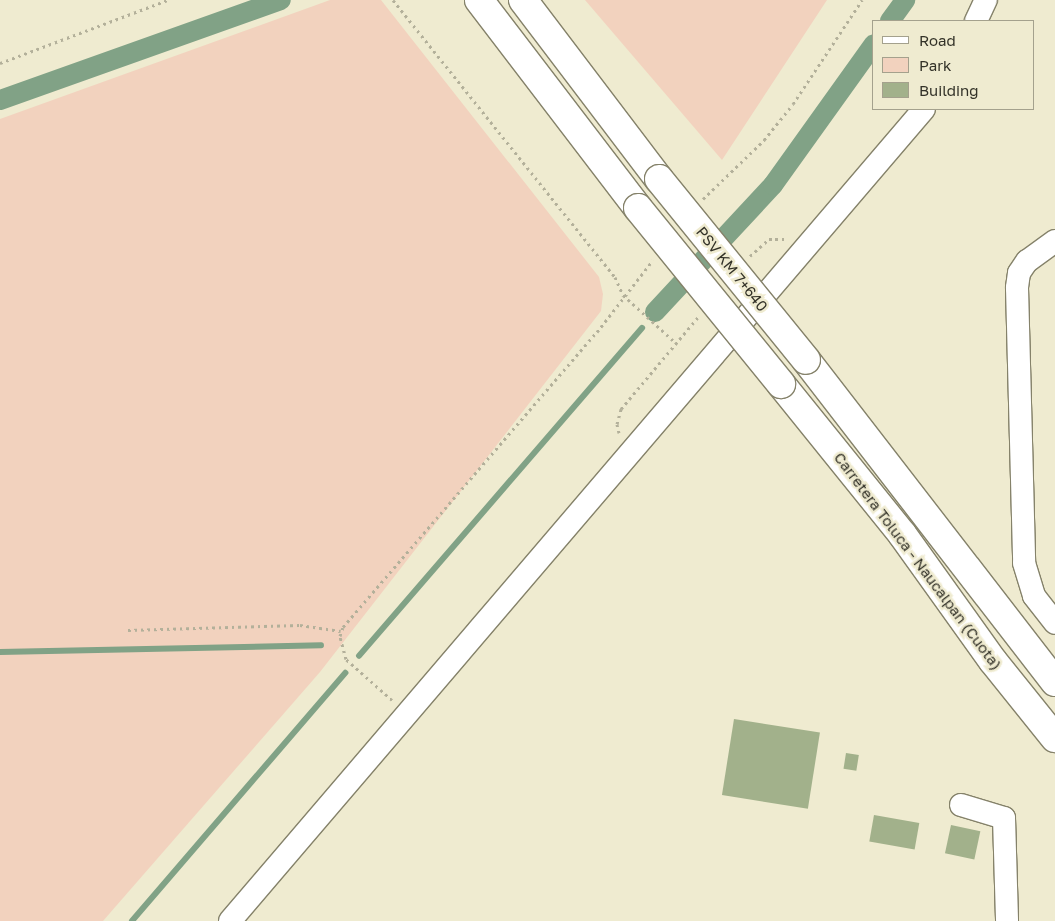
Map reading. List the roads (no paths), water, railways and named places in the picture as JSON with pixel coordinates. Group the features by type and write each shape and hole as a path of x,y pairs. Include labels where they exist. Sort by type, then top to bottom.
{"highway":[{"name":"Carretera Toluca - Naucalpan (Cuota)","path":"479,0 638,208 902,534 993,661 1053,736"},
{"name":"PSV KM 7+640","path":"523,0 659,179 806,360 1055,682"}],"street":[{"path":"976,20 986,0"},
{"path":"230,921 923,110"},
{"path":"1055,241 1027,261 1019,273 1017,288 1024,564 1034,596 1055,623"},
{"path":"961,805 1004,818 1008,921"}],"waterway":[{"path":"0,100 281,0"},
{"path":"891,20 905,0"},
{"path":"655,312 773,185 872,47"},
{"path":"359,656 642,328"},
{"path":"0,652 321,645"},
{"path":"132,921 345,673"}]}
